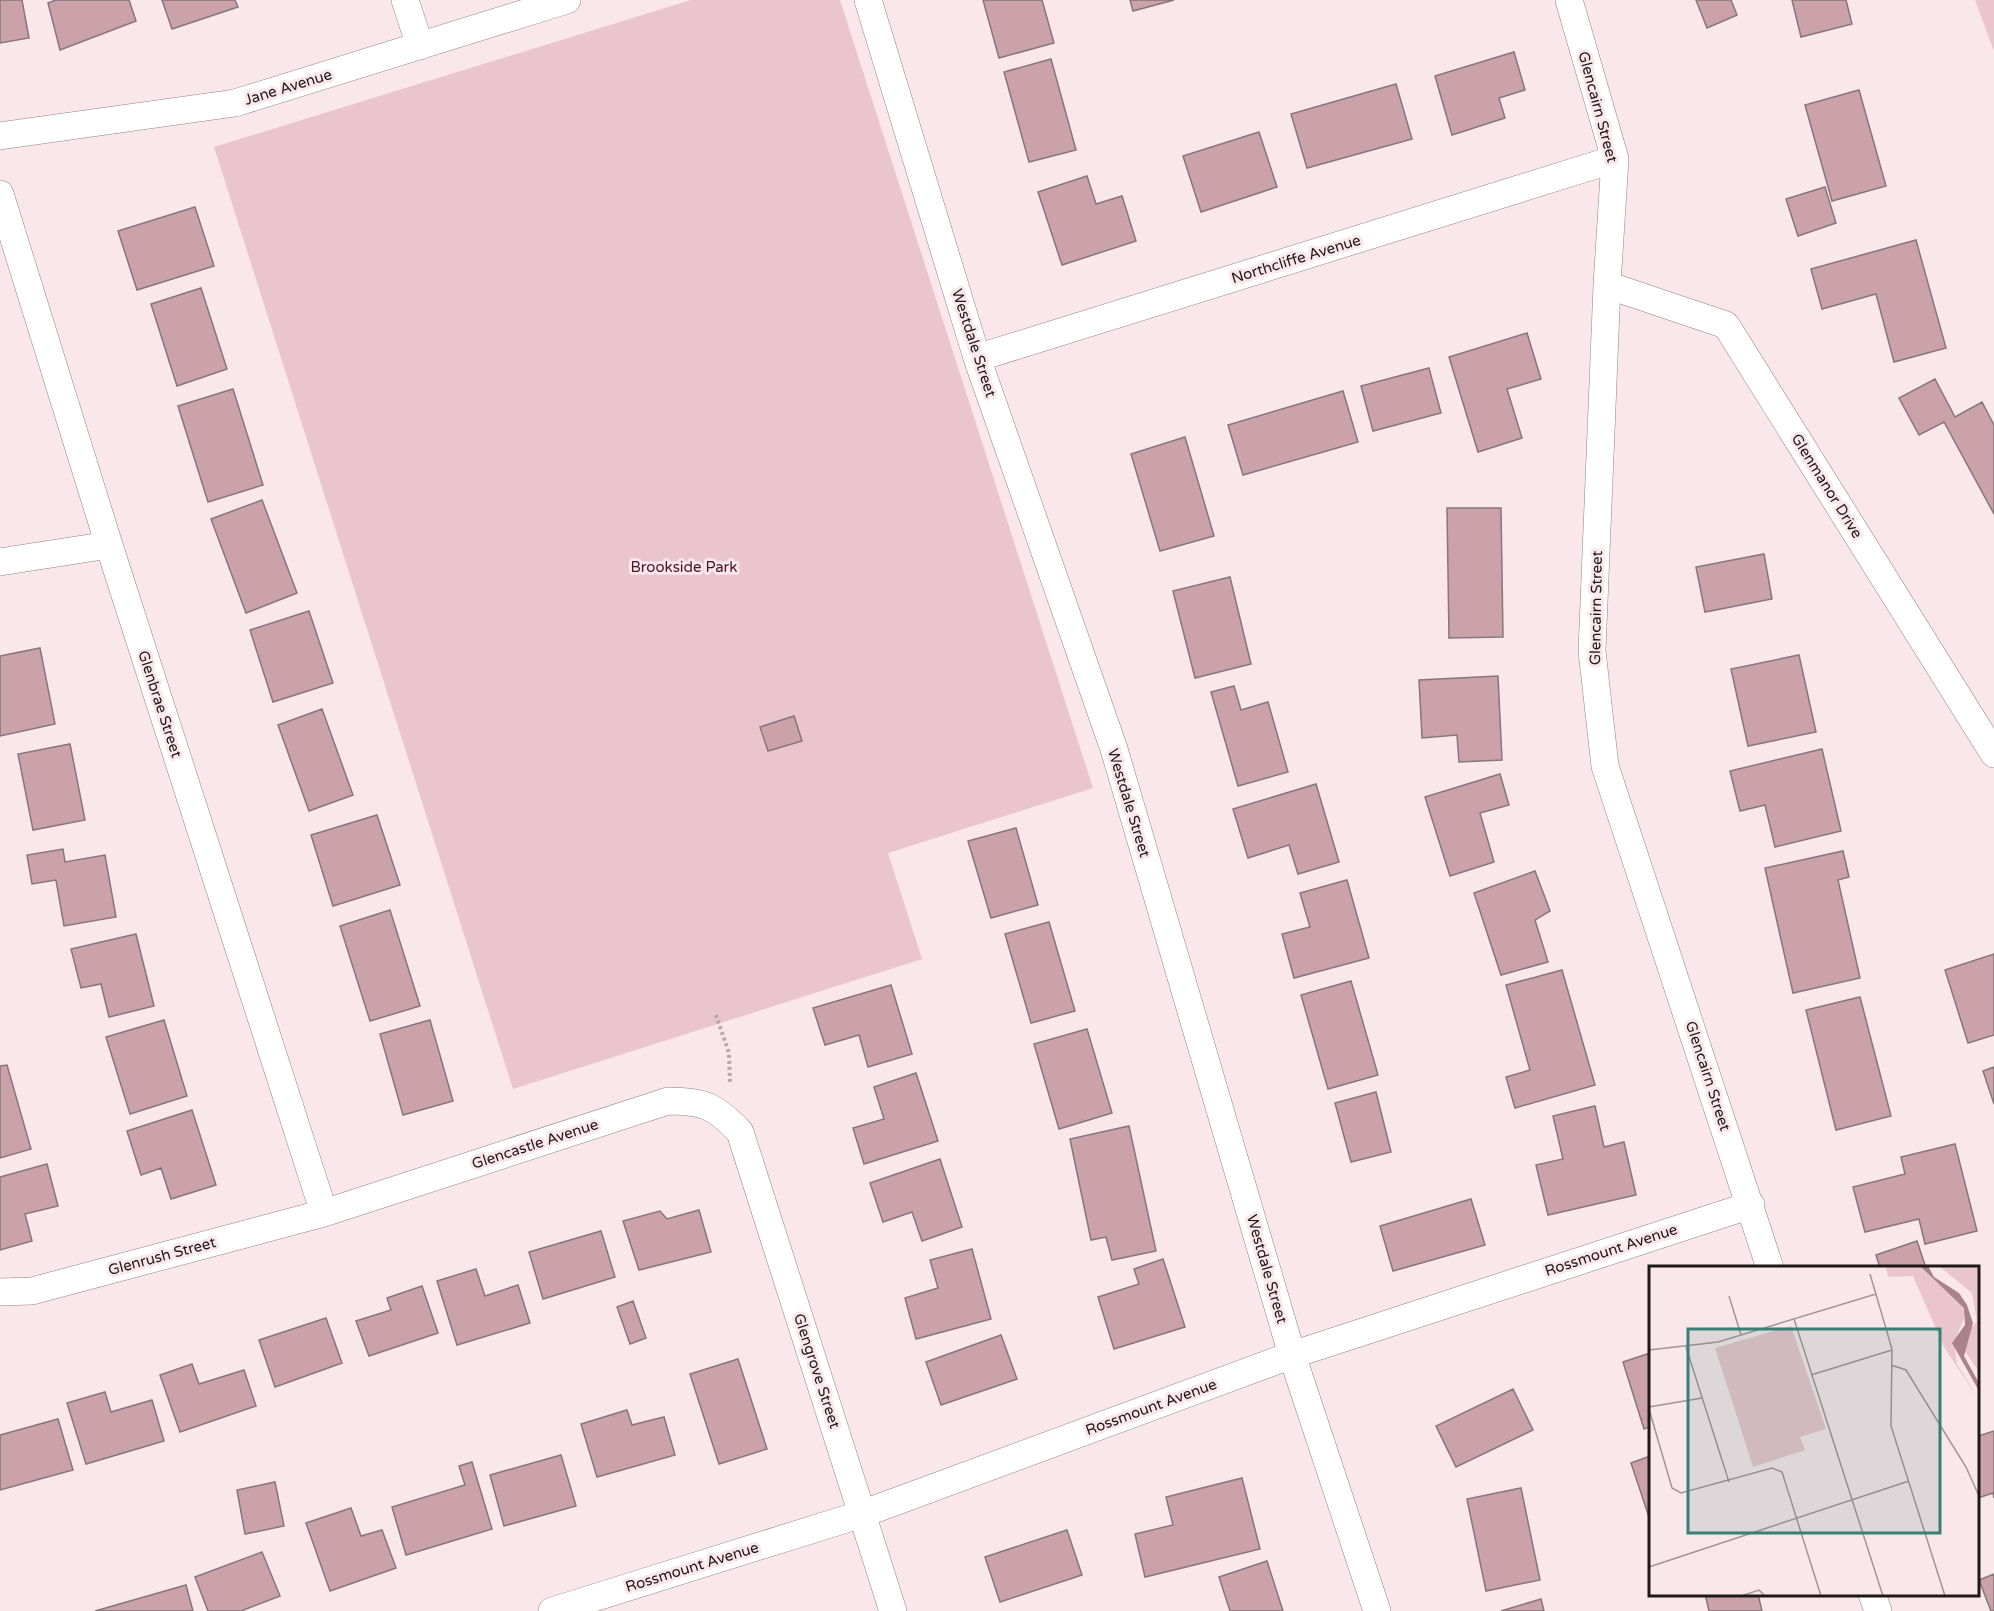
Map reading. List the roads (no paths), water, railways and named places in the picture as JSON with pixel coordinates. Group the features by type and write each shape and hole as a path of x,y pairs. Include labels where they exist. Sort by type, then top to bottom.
{"street":[{"path":"405,0 420,45"},
{"name":"Jane Avenue","path":"0,136 235,103 567,0"},
{"name":"Westdale Street","path":"868,0 977,358 1114,749 1292,1355 1377,1611"},
{"name":"Glencairn Street","path":"1569,0 1615,159 1607,285 1592,651 1605,766 1769,1266"},
{"name":"Northcliffe Avenue","path":"977,358 1615,159"},
{"name":"Glenbrae Street","path":"0,194 108,545 324,1213"},
{"name":"Glenmanor Drive","path":"1607,285 1726,325 1994,754"},
{"path":"0,562 108,545"},
{"name":"Glencastle Avenue","path":"324,1213 668,1101 694,1101 732,1123"},
{"name":"Glengrove Street","path":"732,1123 893,1611"},
{"name":"Rossmount Avenue","path":"552,1611 862,1514 1292,1355 1751,1205"},
{"name":"Glenrush Street","path":"0,1292 32,1291 324,1213"},
{"path":"1873,1596 1878,1611"}],"park label":[{"name":"Brookside Park","path":"684,567"}]}
